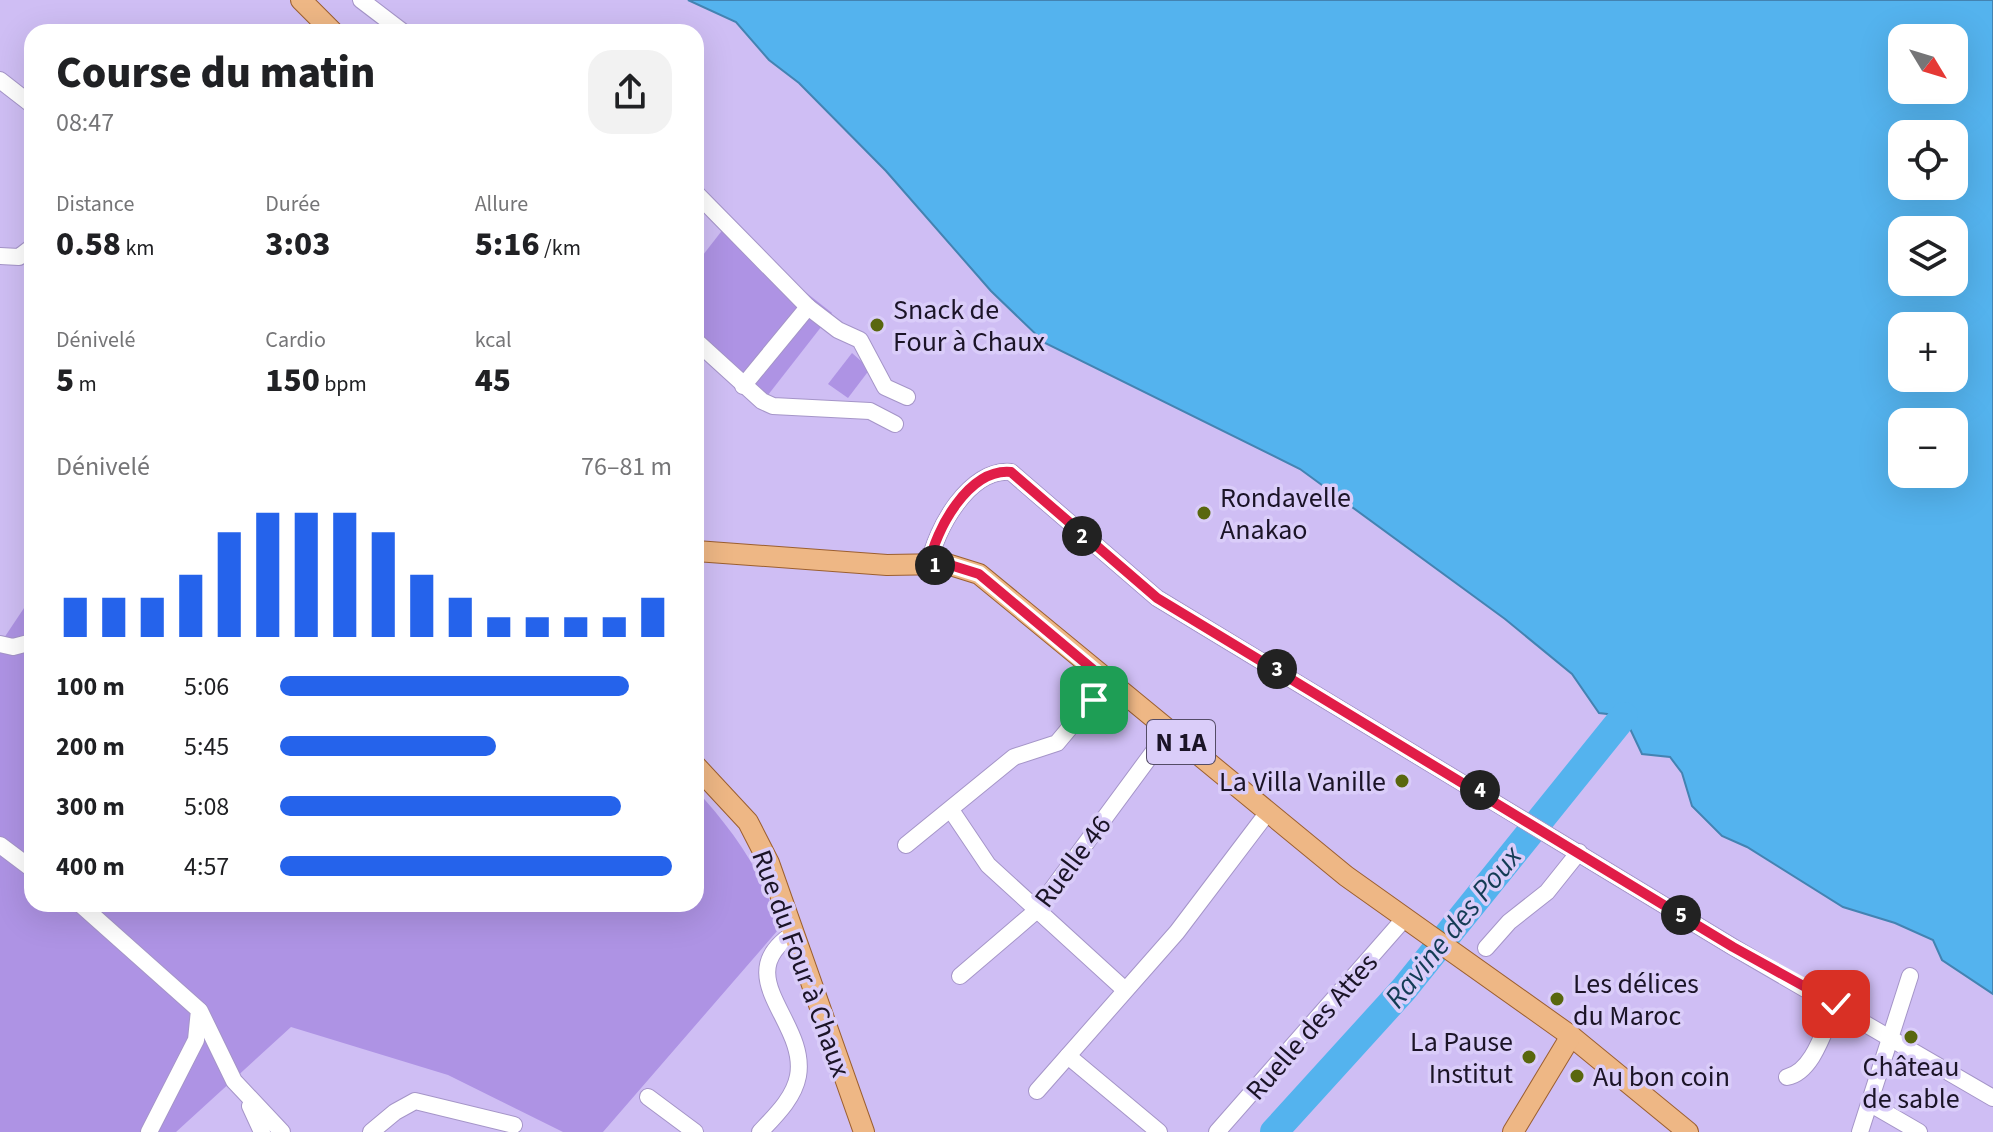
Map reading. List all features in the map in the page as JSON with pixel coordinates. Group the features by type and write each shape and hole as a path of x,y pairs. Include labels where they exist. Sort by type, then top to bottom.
{"main road":[{"path":"301,0 325,24"},
{"name":"N 1A","path":"704,551 947,564 979,574 1268,812 1404,919 1571,1036 1688,1132"},
{"name":"Rue du Four à Chaux","path":"704,775 748,822 769,863 864,1132"},
{"path":"1513,1132 1571,1036"}],"street":[{"path":"361,0 392,24"},
{"path":"0,80 24,99"},
{"path":"704,201 808,307 838,330 860,340 885,387 907,397"},
{"path":"1,259 19,257 24,253"},
{"path":"743,386 808,307"},
{"path":"704,349 743,386 773,406 870,411 895,424"},
{"path":"929,565 932,546 971,488 985,476 998,471 1011,472 1157,598 1733,947 1836,1004 1993,1098"},
{"path":"0,644 13,647 24,644"},
{"path":"906,845 1014,757 1057,743 1108,682"},
{"name":"Ruelle 46","path":"960,976 1036,911 1168,732"},
{"path":"951,810 988,865 1125,990"},
{"path":"1037,1091 1177,932 1268,812"},
{"path":"0,845 24,863"},
{"path":"1486,948 1509,922 1547,892 1573,848"},
{"path":"89,912 199,1010 262,1132"},
{"name":"Ruelle des Attes","path":"1217,1132 1404,919"},
{"path":"760,1132 790,1096 798,1078 794,1047 765,971 770,953 794,933"},
{"path":"1860,1132 1910,976"},
{"path":"1787,1077 1802,1072 1836,1004"},
{"path":"149,1132 196,1040 199,1010"},
{"path":"1068,1056 1159,1132"},
{"path":"234,1081 282,1132"},
{"path":"648,1097 695,1132"},
{"path":"371,1132 395,1112 415,1101 514,1125"},
{"path":"1869,1103 1919,1132"}],"shaded area":[{"path":"724,228 832,313 768,395 704,344 704,254"},
{"path":"852,353 870,369 848,398 828,384"},
{"path":"24,608 24,912 704,912 704,799 757,872 778,930 603,1132 563,1132 448,1075 291,1027 176,1132 0,1132 0,644"}],"water":[{"path":"688,0 1993,0 1993,994 1942,960 1933,940 1895,923 1843,907 1747,847 1722,836 1692,806 1682,773 1670,757 1642,754 1624,716 1599,713 1572,674 1505,619 1300,469 1045,343 991,291 886,171 799,83 769,60 736,22"}],"waterway":[{"name":"Ravine des Poux","path":"1274,1132 1404,989 1624,716"}],"place":[{"name":"Snack de Four à Chaux","path":"877,325"},
{"name":"Rondavelle Anakao","path":"1204,513"},
{"name":"La Villa Vanille","path":"1402,781"},
{"name":"Les délices du Maroc","path":"1557,999"},
{"name":"Château de sable","path":"1911,1037"},
{"name":"La Pause Institut","path":"1529,1057"},
{"name":"Au bon coin","path":"1577,1076"}],"route":[{"path":"1094,700 1108,682 1000,590 979,574 947,564 929,565 932,546 941,531 971,488 985,476 998,471 1011,472 1157,598 1733,947 1836,1004"}]}
